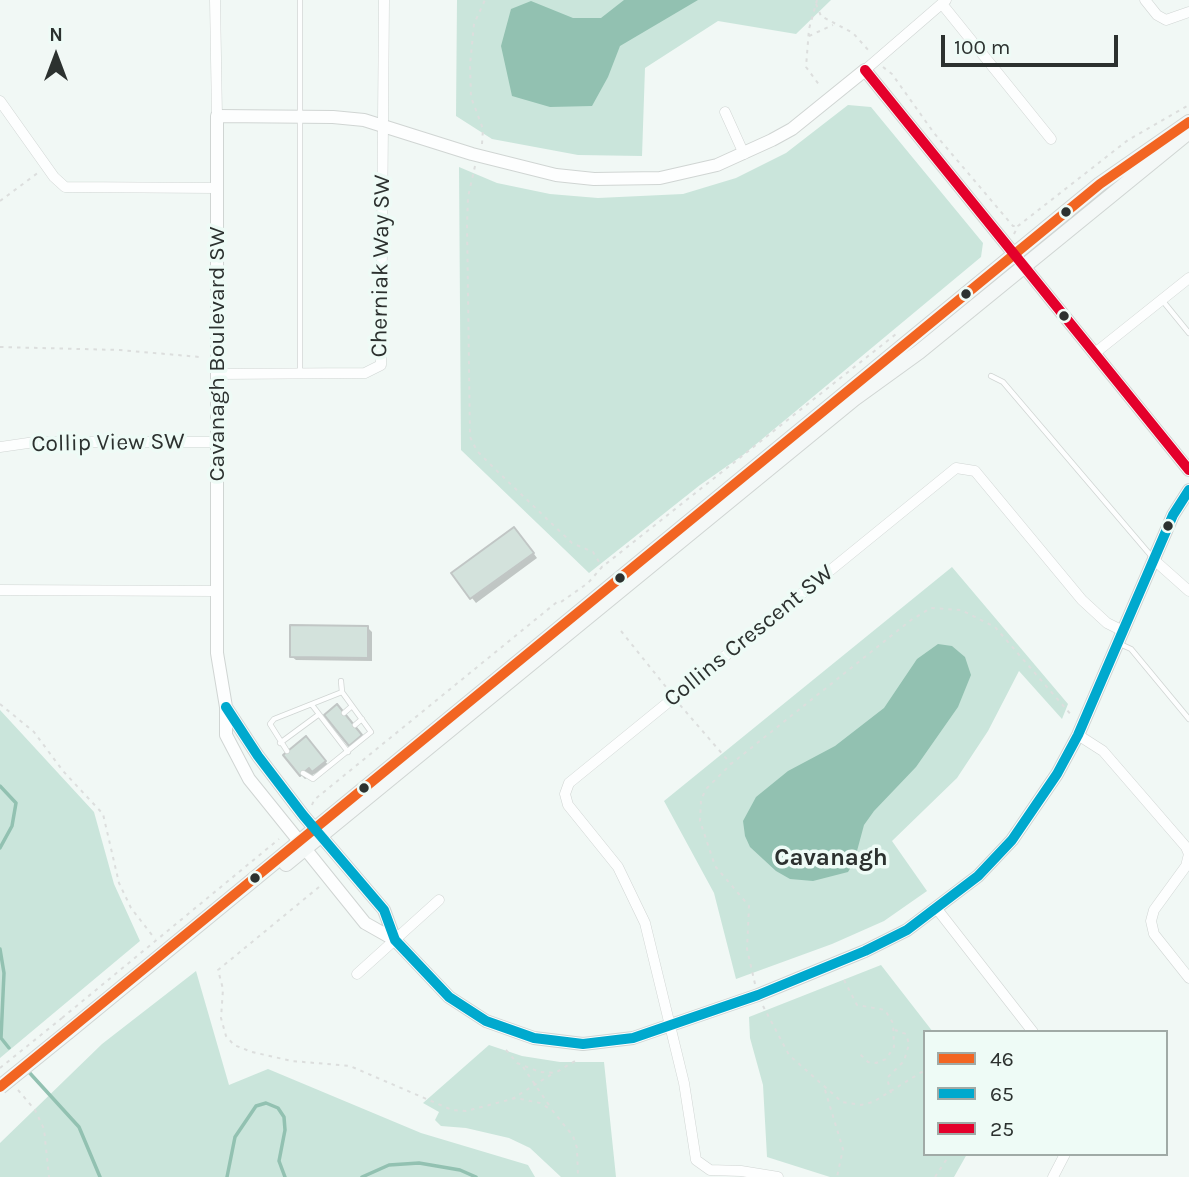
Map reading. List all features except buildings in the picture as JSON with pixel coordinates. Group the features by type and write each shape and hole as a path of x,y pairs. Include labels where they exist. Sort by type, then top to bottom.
{"main road":[{"path":"1019,260 1100,184 1189,122"},
{"path":"0,1087 1019,260 1189,132"}],"street":[{"name":"Cavanagh Boulevard SW","path":"215,0 216,591 218,668 226,707"},
{"path":"384,0 384,126"},
{"path":"1145,0 1163,19 1173,20 1189,12"},
{"path":"217,116 354,119 523,168 594,179 660,178 688,173 744,154 792,129 944,2 1051,139"},
{"path":"865,70 1189,470"},
{"path":"0,102 59,183 70,188 217,188"},
{"path":"725,112 744,154"},
{"name":"Cherniak Way SW","path":"217,374 365,373 381,365 384,126"},
{"path":"1095,353 1189,278"},
{"name":"Collip View SW","path":"0,447 35,442 216,442"},
{"name":"Collins Crescent SW","path":"670,1027 649,938 634,895 611,856 566,800 566,789 574,777 956,468 975,471 1082,600 1119,636"},
{"path":"226,707 258,756 384,910 395,940 418,968 457,1003 510,1032 555,1042 583,1044 633,1038 670,1027 865,951 907,930 978,876 1012,840 1050,786 1078,735 1153,559 1173,515 1189,490"},
{"path":"1153,559 1189,592"},
{"path":"0,590 216,591"},
{"path":"226,707 226,735 240,765 365,923 395,940"},
{"path":"1078,735 1103,751 1186,847 1189,854 1186,866 1154,910 1151,921 1154,934 1189,978"},
{"path":"358,974 439,900"},
{"path":"937,909 1031,1030"},
{"path":"670,1027 684,1083 695,1160 710,1170 741,1171 778,1177"},
{"path":"1053,1177 1064,1156"}],"lane":[{"path":"300,0 300,373"},
{"path":"1161,300 1189,333"},
{"path":"991,376 1003,382 1153,559"},
{"path":"1119,636 1189,719"},
{"path":"303,773 313,779 371,732 342,692 341,681"},
{"path":"288,751 280,743 270,724 274,719 342,692"},
{"path":"312,705 340,738 348,752"},
{"path":"344,713 352,706"},
{"path":"280,743 318,715"},
{"path":"355,725 362,719"}],"path":[{"path":"481,148 483,129 472,103 470,65 474,24 485,0"},
{"path":"817,0 808,36 806,67 820,86"},
{"path":"816,4 821,16 853,33 869,51"},
{"path":"808,36 834,24"},
{"path":"890,74 934,133 1013,226 1018,228 1128,140 1189,104"},
{"path":"476,162 468,197 467,224 470,437 477,451 499,473 572,543 593,552 602,567"},
{"path":"0,201 47,167"},
{"path":"314,804 556,602 561,602 588,583 602,567 904,327"},
{"path":"0,347 120,350 200,357"},
{"path":"755,985 747,949 749,905 715,866 699,821 701,800 706,789 732,764 911,620 931,608 961,610 995,627 1073,717"},
{"path":"621,631 669,690"},
{"path":"0,704 34,732 63,771 103,814 119,883 131,908 156,940"},
{"path":"680,704 732,764"},
{"path":"0,1068 277,839 282,838"},
{"path":"322,884 218,970 223,989 221,1018 226,1036 234,1045 292,1061 350,1066 452,1110 466,1111 511,1099 575,1061"},
{"path":"844,979 857,1005 885,1010 891,1015 894,1030 894,1047 886,1059 868,1062 858,1052"},
{"path":"763,1006 789,1055 842,1102 861,1105 891,1093 909,1078 923,1071"},
{"path":"891,1093 887,1078 904,1061 909,1044 906,1034 894,1030"},
{"path":"506,1050 509,1056 522,1066 573,1136 577,1148 578,1177"},
{"path":"522,1066 540,1072 555,1073"},
{"path":"17,1089 35,1110 44,1129 49,1177"},
{"path":"825,1089 843,1149 837,1177"},
{"path":"511,1099 531,1100 552,1110"},
{"path":"935,1177 949,1156"}],"shaded area":[{"path":"457,0 831,0 796,34 718,21 645,68 642,156 578,155 492,139 456,116"},
{"path":"624,0 698,0 620,46 608,77 592,106 550,107 512,96 501,46 511,9 531,1 573,18 601,18"},
{"path":"848,105 871,107 983,243 981,257 743,455 700,485 589,573 461,450 459,167 497,183 550,194 598,198 683,194 736,178 786,153"},
{"path":"952,567 1068,704 1062,719 1019,671 988,731 957,778 892,841 927,891 884,921 832,944 736,979 714,893 664,801"},
{"path":"938,644 952,646 965,657 971,675 958,707 916,767 864,825 854,862 848,872 813,881 790,879 776,871 750,847 745,836 743,821 756,797 788,771 835,746 884,708 917,659"},
{"path":"0,710 94,812 114,884 140,941 0,1058"},
{"path":"881,965 931,1030 923,1030 923,1156 966,1156 954,1177 830,1177 767,1157 763,1085 750,1038 749,1017"},
{"path":"196,971 229,1085 268,1069 421,1133 528,1165 535,1177 0,1177 0,1143 102,1044"},
{"path":"489,1045 522,1056 560,1062 604,1062 616,1177 561,1177 530,1148 509,1138 466,1128 441,1126 435,1120 439,1112 423,1103"}],"waterway":[{"path":"0,786 16,803 12,826 0,848"},
{"path":"0,949 4,973 1,1038 9,1048"},
{"path":"27,1070 79,1127 100,1177"},
{"path":"227,1177 235,1137 256,1106 266,1103 278,1108 284,1117 285,1130 279,1161 285,1177"},
{"path":"362,1177 389,1165 419,1163 460,1170 476,1177"}],"transit line":[{"name":"25","path":"865,70 1189,470"},
{"name":"46","path":"0,1087 1100,184 1189,122"},
{"name":"65","path":"226,707 258,756 303,815 384,910 395,940 449,997 486,1021 534,1038 583,1044 633,1038 758,995 865,951 907,930 978,876 1012,840 1057,774 1078,735 1173,515 1189,490"}],"district":[{"name":"Cavanagh","path":"831,858"}]}
